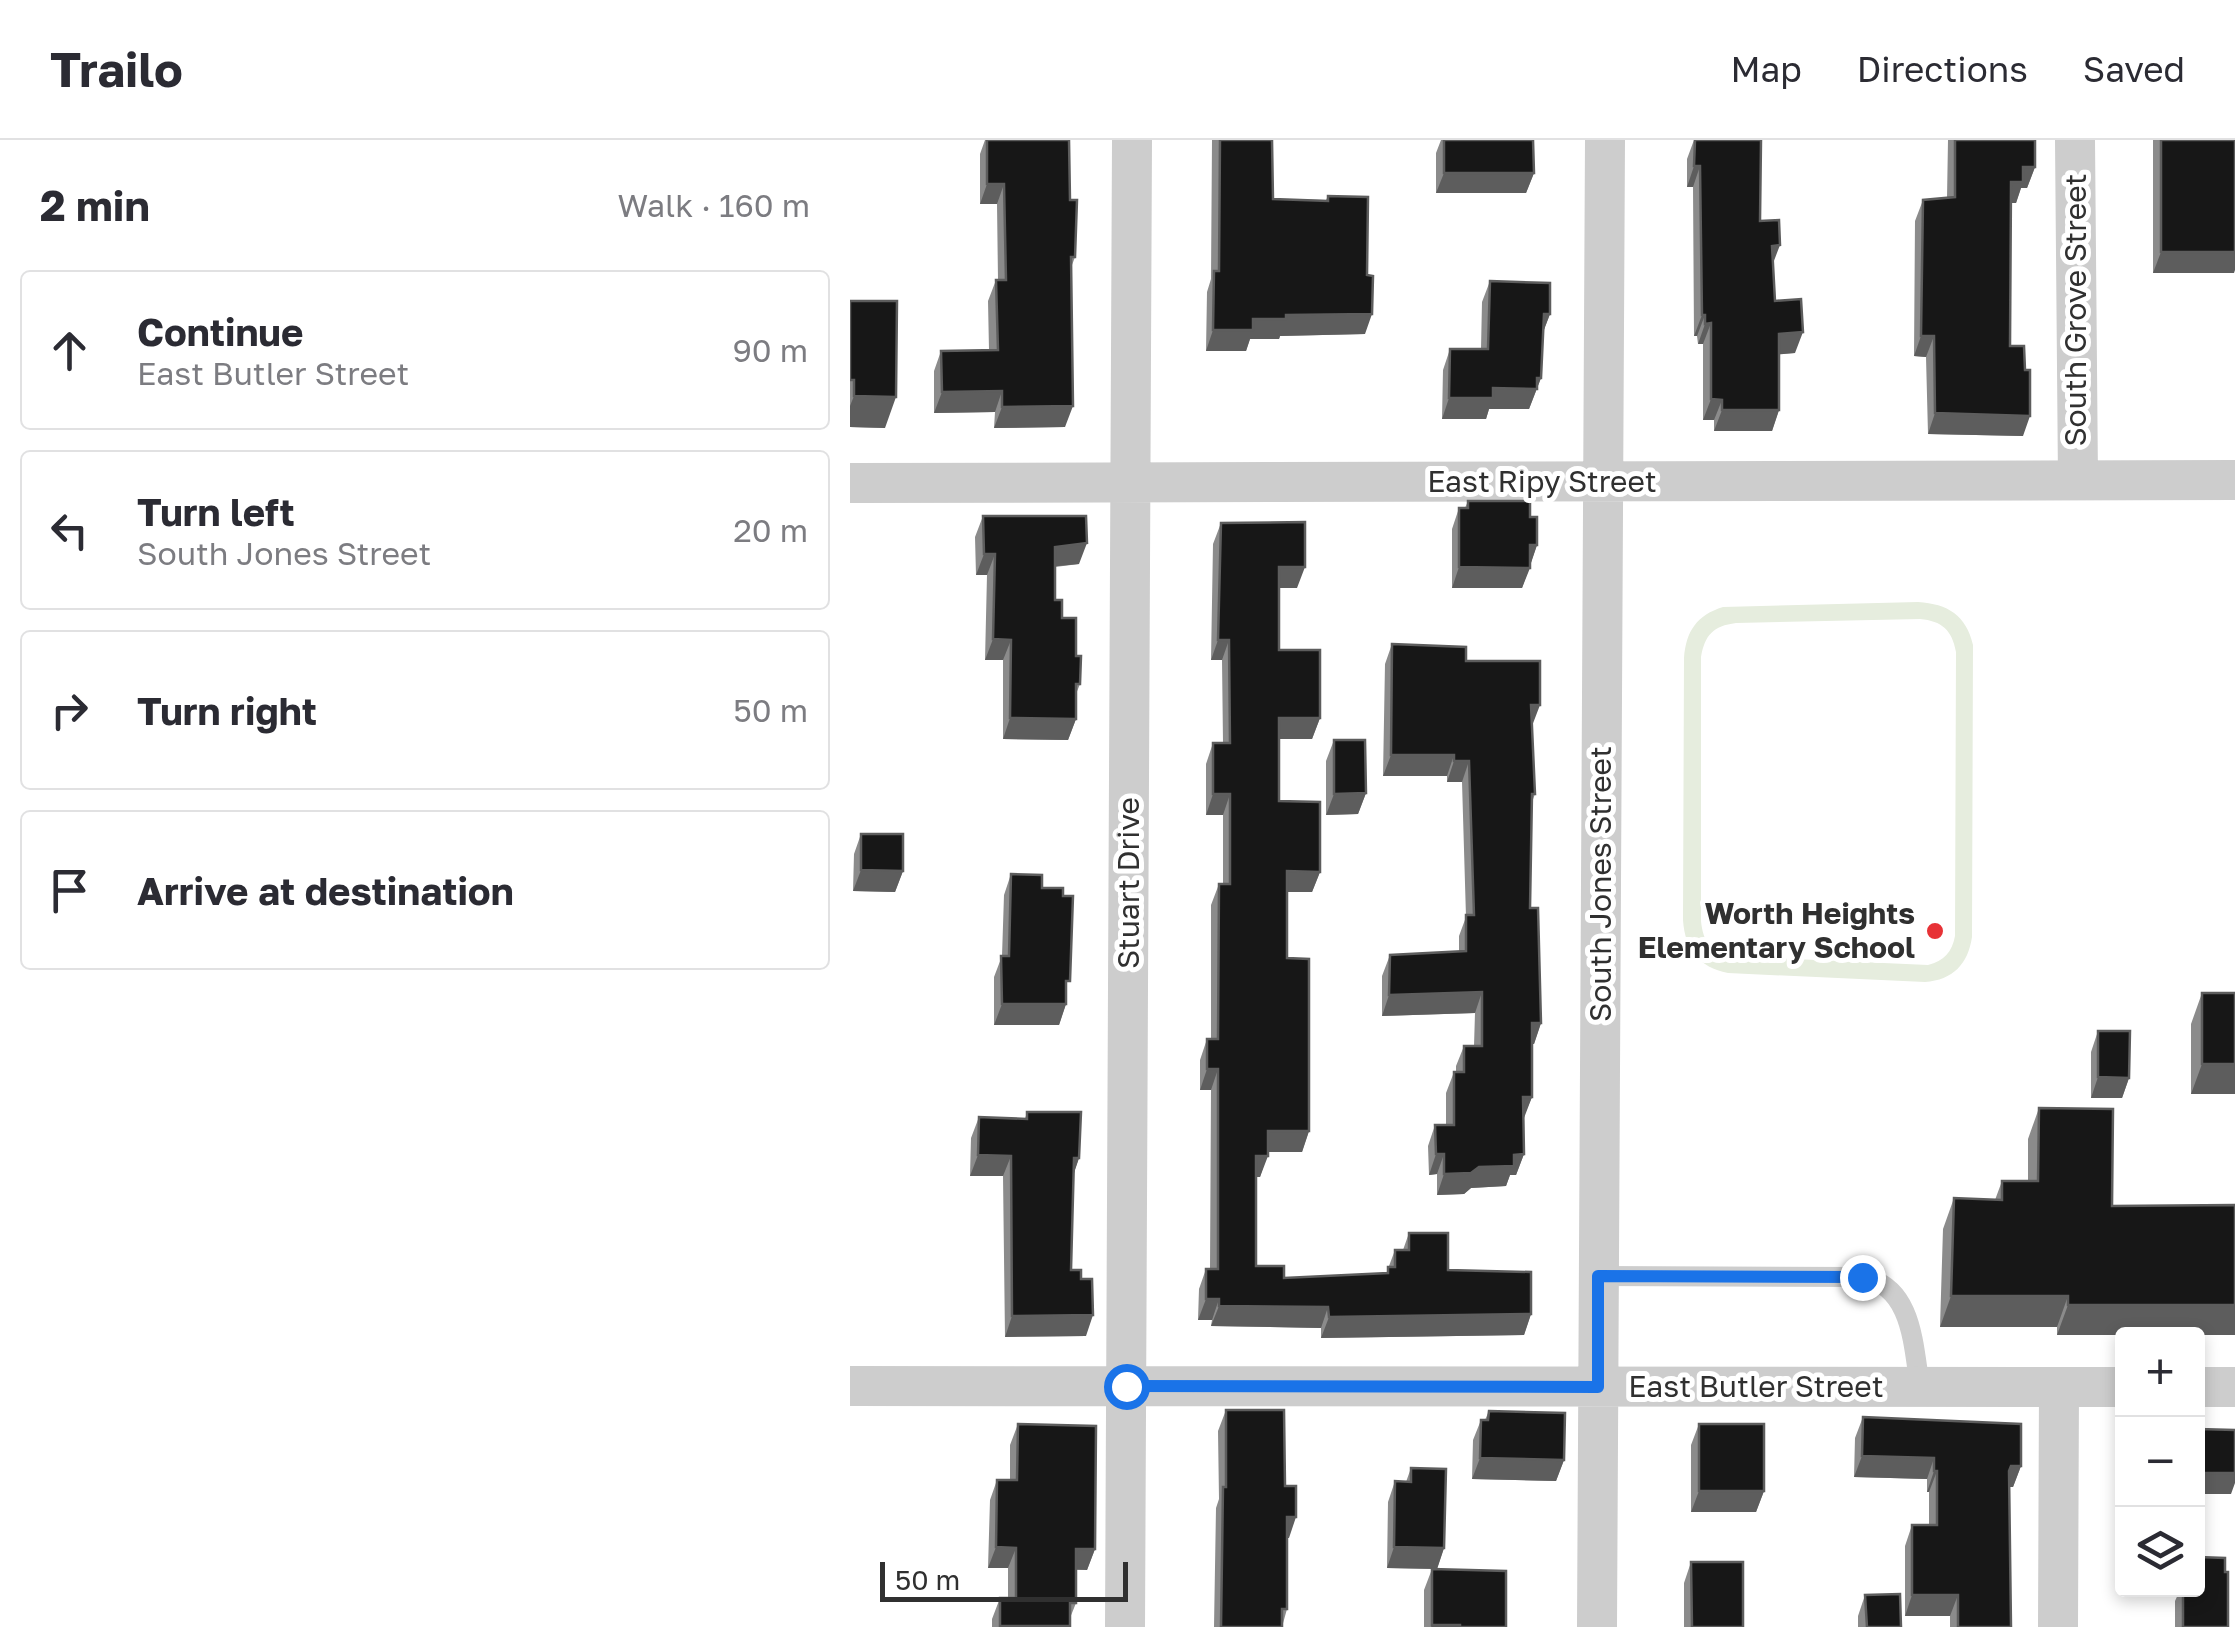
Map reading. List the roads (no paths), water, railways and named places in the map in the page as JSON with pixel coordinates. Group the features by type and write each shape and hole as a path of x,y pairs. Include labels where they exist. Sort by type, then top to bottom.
{"street":[{"name":"Stuart Drive","path":"1126,1627 1132,140"},
{"name":"South Jones Street","path":"1596,1627 1605,140"},
{"name":"South Grove Street","path":"2075,140 2078,480"},
{"name":"East Ripy Street","path":"850,483 2235,480"},
{"name":"East Butler Street","path":"850,1386 2115,1387"},
{"path":"2205,1387 2235,1387"},
{"path":"2058,1627 2060,1388"}],"lane":[{"path":"1598,1276 1862,1277 1882,1281 1897,1295 1909,1323 1920,1388"}],"place":[{"name":"Worth Heights Elementary School","path":"1935,931"}]}
